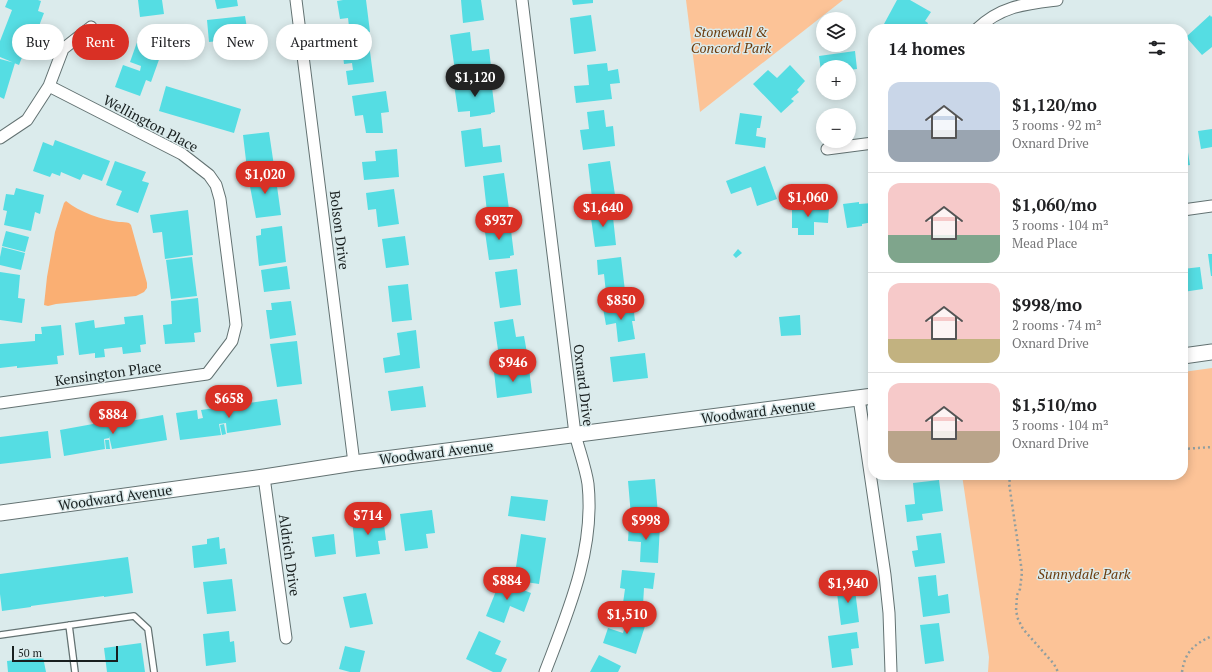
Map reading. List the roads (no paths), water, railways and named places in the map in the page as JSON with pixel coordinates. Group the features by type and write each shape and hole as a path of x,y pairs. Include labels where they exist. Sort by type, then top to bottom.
{"main road":[{"path":"1188,355 1212,352"},
{"name":"Woodward Avenue","path":"0,513 264,477 354,463 866,397"}],"street":[{"name":"Bolson Drive","path":"296,0 354,463"},
{"name":"Oxnard Drive","path":"522,0 575,434 588,484 588,507 584,557 569,609 545,672"},
{"path":"982,24 1001,12 1021,5 1057,0"},
{"path":"0,138 27,120 49,86 63,49 72,42"},
{"name":"Wellington Place","path":"49,86 182,154 209,175 216,185 220,199 236,325 232,341 215,364"},
{"path":"827,149 868,144"},
{"path":"1188,209 1212,206"},
{"name":"Kensington Place","path":"0,403 207,374 215,364"},
{"path":"866,397 868,416"},
{"name":"Aldrich Drive","path":"264,477 286,638"},
{"path":"875,480 890,613 891,672"}],"lane":[{"path":"0,635 134,616 148,629 154,672"},
{"path":"69,625 75,672"}],"park label":[{"name":"Stonewall & Concord Park","path":"731,40"},
{"name":"Sunnydale Park","path":"1084,573"}]}
